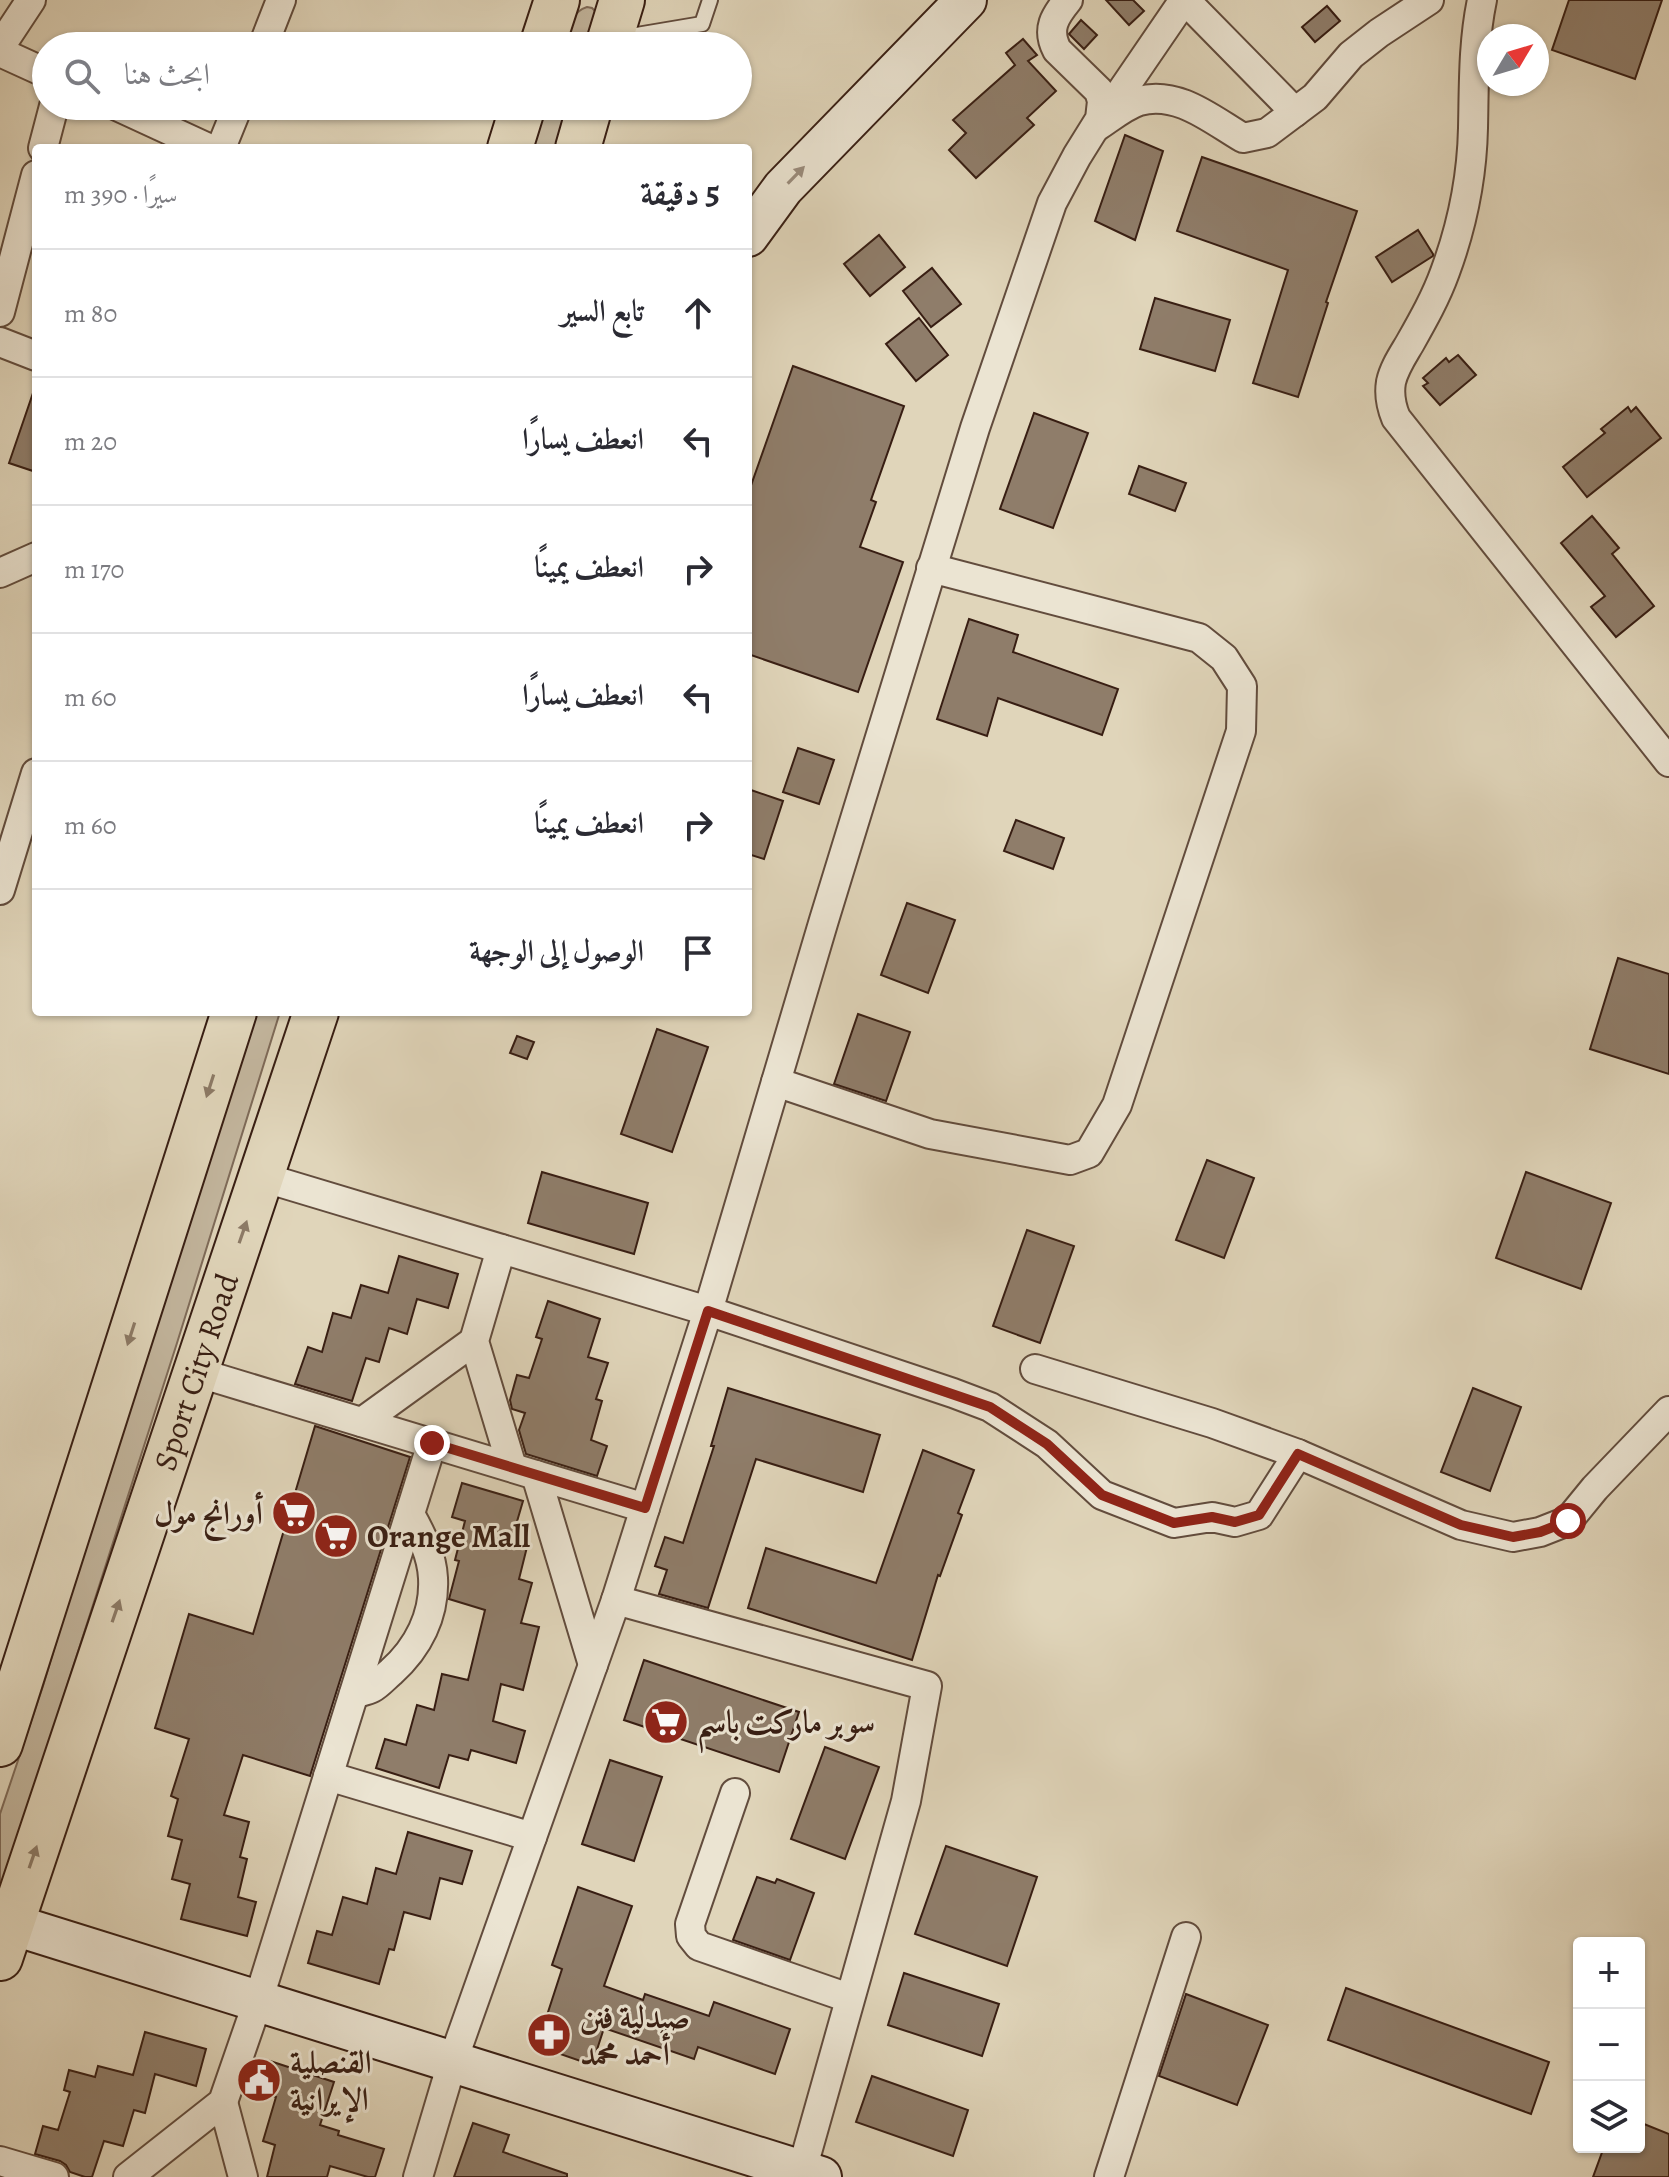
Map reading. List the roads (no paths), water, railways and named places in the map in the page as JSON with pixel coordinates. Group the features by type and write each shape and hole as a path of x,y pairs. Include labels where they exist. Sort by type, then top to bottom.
{"main road":[{"path":"547,32 557,0"},
{"path":"511,144 519,120"},
{"path":"579,144 586,120"},
{"path":"0,1744 233,1016"},
{"name":"Sport City Road","path":"6,1941 315,1016"}],"street":[{"path":"31,0 0,50 32,66"},
{"path":"268,32 281,0"},
{"path":"752,231 783,188 966,0"},
{"path":"1068,0 1054,19 1052,41 1057,50 1099,91 1102,111 1096,127"},
{"path":"418,2177 452,2063 616,1600 708,1311 975,428 1039,238 1064,179 1096,127 1185,0 1295,112"},
{"path":"1096,127 1140,101 1163,99 1185,103 1243,138 1267,133 1315,97 1351,55 1429,0"},
{"path":"1482,0 1474,53 1471,168 1464,207 1456,241 1431,307 1391,381 1392,406 1396,418 1669,762"},
{"path":"44,144 50,120"},
{"path":"147,120 199,144"},
{"path":"223,144 232,120"},
{"path":"0,312 32,190"},
{"path":"0,342 32,354"},
{"path":"0,573 32,559"},
{"path":"776,1082 930,1134 1070,1160 1089,1153 1117,1105 1241,731 1242,686 1224,658 1199,638 931,568"},
{"path":"0,890 32,786"},
{"path":"262,1177 708,1311 990,1407 1047,1444 1102,1495 1174,1523 1212,1517 1235,1522 1259,1515 1298,1454"},
{"path":"501,1249 474,1341 593,1665"},
{"path":"362,1422 474,1341"},
{"path":"1035,1369 1212,1423 1298,1454 1461,1525 1513,1537 1540,1532 1568,1521 1595,1488 1669,1411"},
{"path":"196,1372 645,1508"},
{"path":"128,2177 223,2102 258,2001 432,1443"},
{"path":"354,1694 372,1688 398,1665 415,1646 431,1608 433,1579 429,1556 410,1514"},
{"path":"6,1941 258,2001 808,2175 849,1998 906,1801 927,1686 616,1600"},
{"path":"328,1776 532,1837"},
{"path":"735,1793 690,1924 691,1936 699,1946 849,1998"},
{"path":"1109,2177 1186,1937"},
{"path":"223,2102 243,2177"},
{"path":"0,2161 54,2177"}],"lane":[{"path":"613,28 702,24 710,0"}],"place":[{"name":"أورانج مول","path":"294,1513"},
{"name":"Orange Mall","path":"336,1536"},
{"name":"سوبر ماركت باسم","path":"666,1722"},
{"name":"صيدلية فنن أحمد محمد","path":"549,2035"},
{"name":"القنصلية الإيرانية","path":"259,2080"}]}
